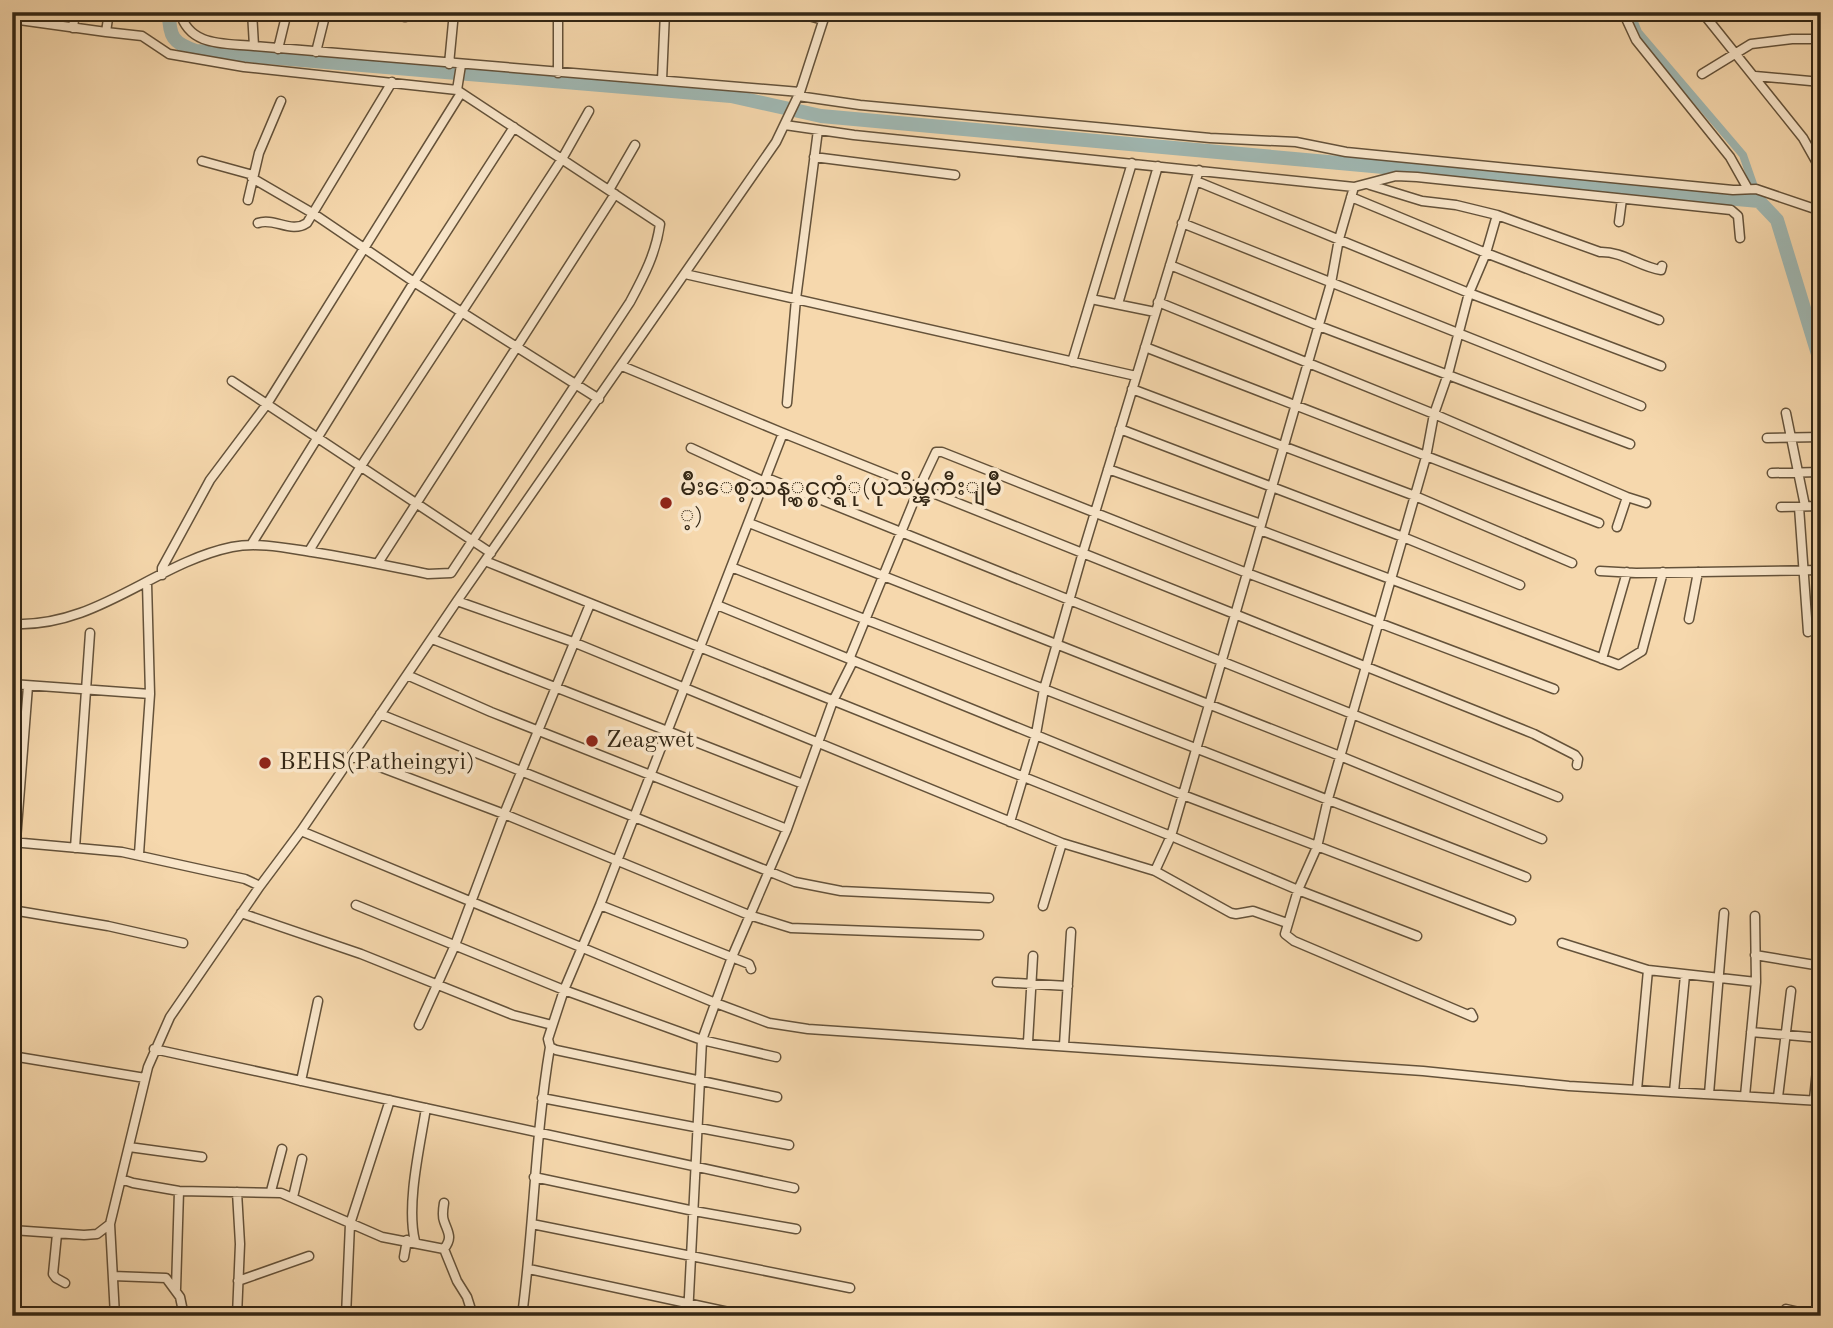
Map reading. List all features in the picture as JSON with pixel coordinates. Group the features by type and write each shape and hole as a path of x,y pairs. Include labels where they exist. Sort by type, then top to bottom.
{"street":[{"path":"37,24 38,12"},
{"path":"73,28 75,12"},
{"path":"106,32 109,12"},
{"path":"180,12 183,24 192,35 209,41 461,67 662,80 860,105 1197,137 1296,142 1346,152 1733,191 1752,189 1821,211"},
{"path":"251,12 254,46"},
{"path":"278,48 287,12"},
{"path":"316,52 326,12"},
{"path":"449,64 454,12"},
{"path":"558,12 558,73"},
{"path":"662,80 665,12"},
{"path":"12,624 50,622 116,599 193,558 233,547 251,545 309,551 428,574 450,573 482,547 595,396 622,366 786,122 798,96 825,16 795,12"},
{"path":"1658,12 1630,13 1636,40 1730,157 1752,189"},
{"path":"1702,12 1803,138 1821,170"},
{"path":"12,19 142,36 169,54 244,67 459,88 660,224 658,243 630,302 482,547 485,562 302,831 260,886 170,1017 145,1077 110,1224 115,1316"},
{"path":"1702,74 1751,44 1821,39"},
{"path":"162,575 162,568 210,480 267,404 459,88 461,67"},
{"path":"1755,76 1821,82"},
{"path":"258,223 268,221 285,227 302,227 314,214 392,82"},
{"path":"248,200 259,153 281,101"},
{"path":"309,551 360,466 562,159 590,111"},
{"path":"786,122 818,130 1354,187 1396,176 1417,177 1731,210 1738,216 1740,238"},
{"path":"251,545 514,127"},
{"path":"787,403 796,299 818,130"},
{"path":"378,563 517,347 612,192 635,145"},
{"path":"814,157 955,175"},
{"path":"202,161 252,176 595,396"},
{"path":"1072,362 1132,163"},
{"path":"1118,304 1158,166"},
{"path":"1010,822 1035,734 1056,644 1199,170"},
{"path":"1196,181 1469,293 1661,366"},
{"path":"1369,185 1422,201 1456,205 1497,215 1600,252 1616,253 1658,270 1662,266"},
{"path":"1155,871 1171,835 1197,749 1319,326 1354,187"},
{"path":"1351,197 1659,320"},
{"path":"1619,222 1622,199"},
{"path":"1471,1013 1473,1017 1294,941 1285,934 1298,890 1317,847 1352,713 1426,457 1434,414 1448,374 1469,293 1486,253 1497,215"},
{"path":"1182,223 1640,406"},
{"path":"1170,265 1319,326 1630,444"},
{"path":"685,275 1136,376"},
{"path":"1091,299 1155,312"},
{"path":"1158,302 1646,503"},
{"path":"1144,347 1599,523"},
{"path":"622,366 1534,734 1575,755 1578,759 1577,765"},
{"path":"232,381 482,547"},
{"path":"1132,389 1415,496 1572,563"},
{"path":"1786,413 1802,506 1802,570 1808,632"},
{"path":"1120,429 1403,537 1520,585"},
{"path":"522,1316 538,1132 550,1047 548,1039 564,990 600,905 783,433"},
{"path":"1767,438 1821,437"},
{"path":"691,448 1558,797"},
{"path":"853,661 850,657 901,532 933,455 939,452 1095,511 1247,573 1554,689"},
{"path":"1108,469 1391,580 1622,665 1642,651 1663,572"},
{"path":"1772,472 1821,472"},
{"path":"1617,527 1627,497"},
{"path":"1781,507 1821,506"},
{"path":"748,523 1210,704 1542,839"},
{"path":"485,562 1171,835 1298,890 1417,936"},
{"path":"732,567 1526,877"},
{"path":"1600,571 1821,570"},
{"path":"1602,659 1627,572"},
{"path":"1689,618 1698,572"},
{"path":"139,854 150,694 147,583"},
{"path":"457,601 573,642 1062,843 1155,871 1231,913 1253,911 1287,923"},
{"path":"419,1025 455,944 504,814 590,604"},
{"path":"717,605 1183,794 1511,920"},
{"path":"75,848 90,633"},
{"path":"432,639 803,784"},
{"path":"688,1316 702,1040 713,1002 787,829 833,701 853,661"},
{"path":"407,675 787,829"},
{"path":"12,684 150,694"},
{"path":"12,891 28,685"},
{"path":"380,714 794,882 841,891 989,898"},
{"path":"351,756 504,814 749,915 791,929 979,935"},
{"path":"302,831 713,1002 769,1023 808,1029 1423,1071 1569,1086 1818,1100 1821,1030"},
{"path":"15,842 139,854 245,879 260,886"},
{"path":"1043,906 1062,843"},
{"path":"356,905 564,990 702,1040 776,1057"},
{"path":"600,905 749,964 751,969"},
{"path":"12,910 108,926 183,943"},
{"path":"1709,1094 1724,913"},
{"path":"241,914 361,954 513,1015 552,1026"},
{"path":"1745,1096 1756,982 1755,916"},
{"path":"1065,1045 1071,932"},
{"path":"1562,943 1648,970 1756,982"},
{"path":"1755,955 1821,966"},
{"path":"1028,1042 1033,956"},
{"path":"1637,1090 1648,970"},
{"path":"1674,1092 1685,975"},
{"path":"997,982 1068,986"},
{"path":"1778,1097 1791,990"},
{"path":"301,1081 318,1001"},
{"path":"1751,1032 1820,1037"},
{"path":"550,1047 776,1097"},
{"path":"155,1049 794,1188"},
{"path":"12,1056 145,1077"},
{"path":"542,1098 789,1145"},
{"path":"346,1316 350,1224 390,1100"},
{"path":"404,1257 411,1241 417,1164 426,1108"},
{"path":"129,1147 202,1157"},
{"path":"271,1191 282,1149"},
{"path":"293,1197 302,1159"},
{"path":"534,1177 694,1211 796,1229"},
{"path":"121,1179 179,1191 271,1191 293,1197 382,1237 444,1249"},
{"path":"179,1191 176,1289 184,1316"},
{"path":"237,1192 240,1244 237,1316"},
{"path":"444,1203 443,1220 449,1232 448,1244 444,1249"},
{"path":"12,1230 97,1234 110,1224"},
{"path":"532,1224 850,1288"},
{"path":"57,1234 53,1274 65,1283"},
{"path":"444,1249 473,1316"},
{"path":"238,1281 309,1256"},
{"path":"528,1269 747,1316"},
{"path":"113,1276 166,1278 171,1287 176,1289"},
{"path":"1786,1309 1817,1316 1820,1287"}],"waterway":[{"path":"169,12 174,38 196,51 731,96 821,116 1759,201 1777,220 1821,364"},
{"path":"1630,12 1638,32 1743,155 1759,201"}],"place":[{"name":"မ်ိဳးေစ့သန့္စင္စက္ရံု(ပုသိမ္ၾကီးျမိဳ ့)","path":"666,503"},
{"name":"Zeagwet","path":"592,741"},
{"name":"BEHS(Patheingyi)","path":"265,763"}]}
